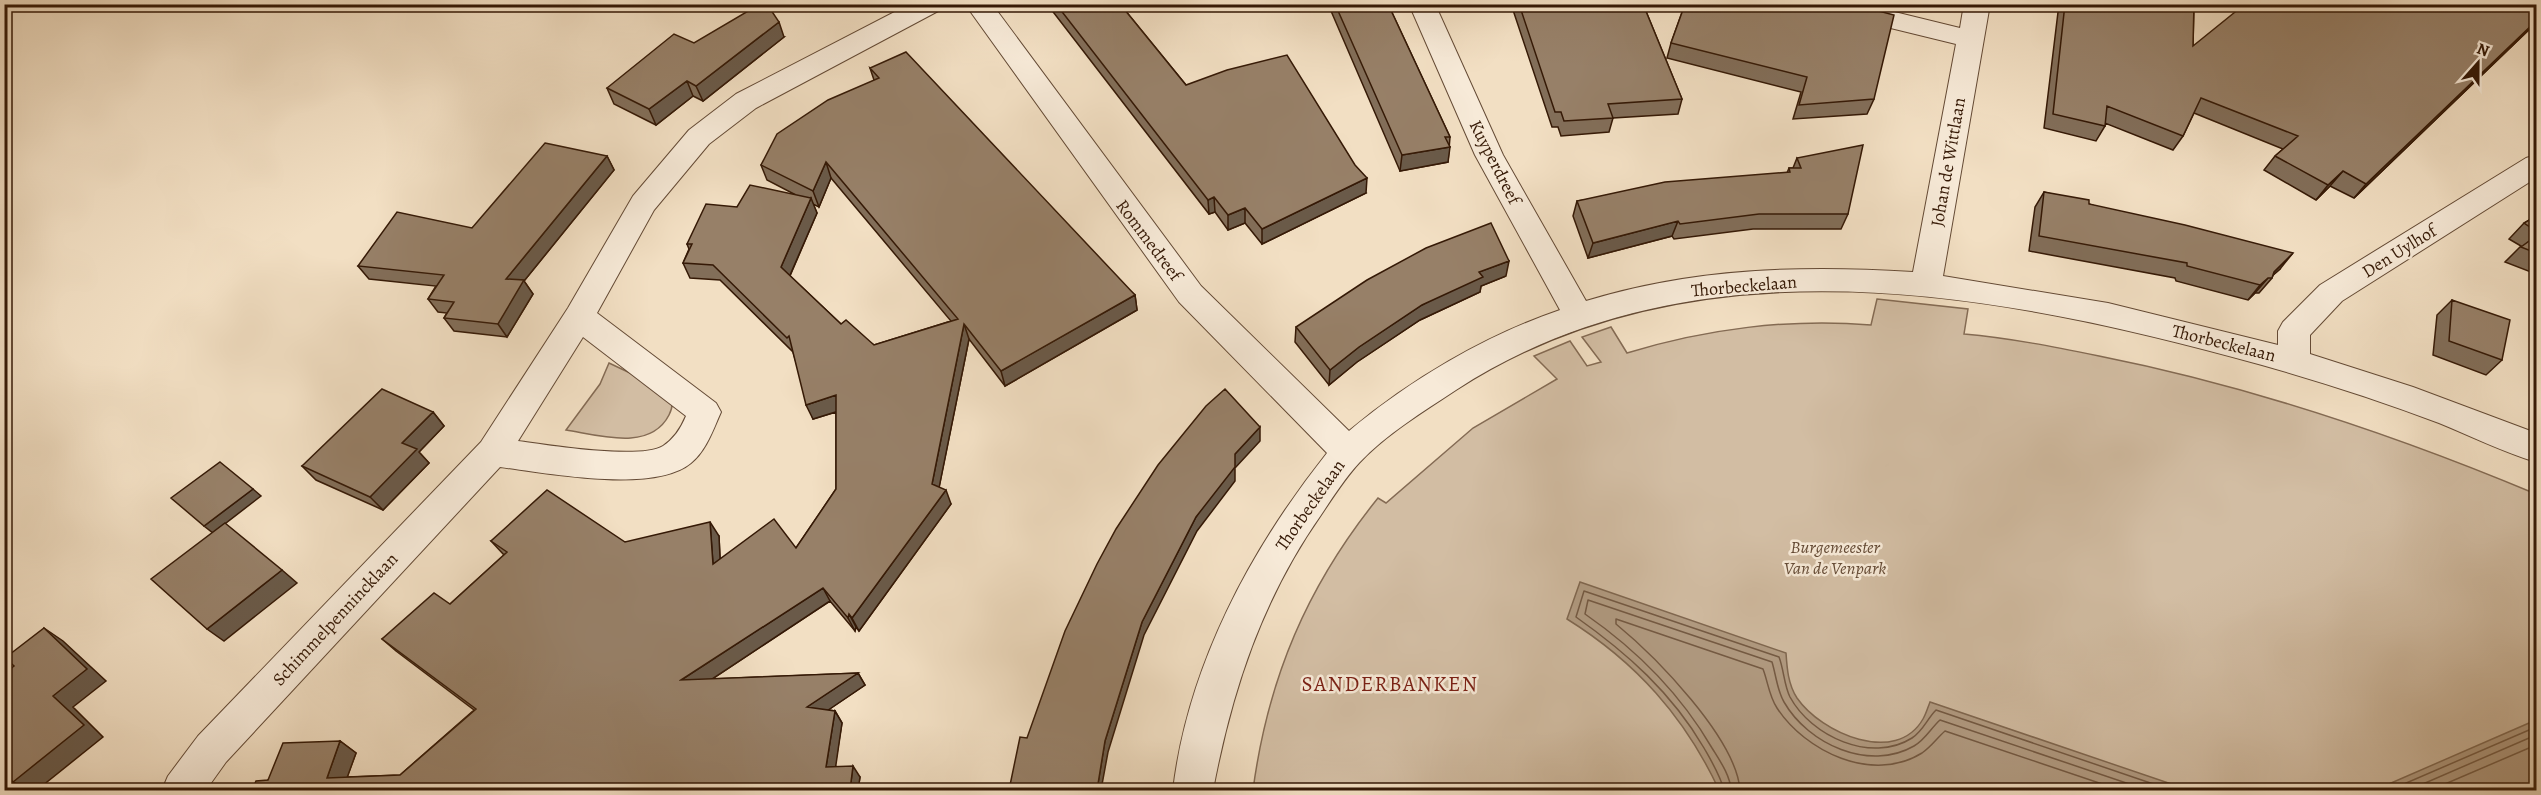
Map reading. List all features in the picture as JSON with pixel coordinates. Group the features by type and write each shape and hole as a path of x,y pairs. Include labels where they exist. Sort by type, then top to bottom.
{"street":[{"name":"Schimmelpennincklaan","path":"182,790 212,749 493,452 579,318 643,203 699,137 746,100 931,4"},
{"name":"Rommedreef","path":"978,4 1190,294 1348,452"},
{"name":"Kuyperdreef","path":"1422,4 1489,155 1578,315"},
{"path":"1826,4 1971,39"},
{"name":"Johan de Wittlaan","path":"1926,285 1977,4"},
{"name":"Den Uylhof","path":"2294,360 2294,331 2331,293 2536,165"},
{"name":"Thorbeckelaan","path":"1193,790 1212,697 1254,590 1309,503 1348,452 1402,409 1458,372 1516,340 1578,315 1659,294 1744,283 1832,279 1926,285 2013,296 2104,313 2294,360 2397,394 2536,448"},
{"path":"493,452 627,466 673,458 693,440 704,412 579,318"}],"green space":[{"name":"Burgemeester Van de Venpark","path":"1877,299 1968,309 1964,334 2015,340 2099,356 2266,397 2376,432 2536,494 2536,790 1253,790 1260,749 1280,672 1311,600 1353,531 1378,498 1386,503 1473,428 1557,379 1534,356 1570,341 1587,366 1601,362 1582,337 1611,327 1627,353 1687,338 1748,327 1810,323 1871,325"},
{"path":"609,363 666,390 671,399 672,408 660,426 649,434 622,438 566,430 600,384"}],"water":[{"path":"1580,582 1786,653 1794,693 1808,711 1823,723 1859,739 1878,742 1895,740 1911,733 1923,719 1930,702 2189,790 1719,790 1691,739 1656,693 1615,654 1567,619"},
{"path":"2536,720 2536,790 2375,790"}],"building":[{"path":"760,4 767,4 779,22 696,86 687,81 649,109 607,88 674,34 694,43"},
{"path":"1056,4 1120,4 1186,85 1227,70 1287,55 1355,165 1367,178 1262,229 1245,208 1228,215 1214,197 1208,200"},
{"path":"1335,4 1388,4 1450,137 1445,137 1450,147 1402,155"},
{"path":"1519,4 1643,4 1682,99 1608,104 1613,118 1564,121 1561,112 1555,112"},
{"path":"1685,4 1852,4 1894,15 1874,99 1799,105 1807,77 1671,43"},
{"path":"2065,4 2194,4 2193,46 2245,4 2536,4 2536,21 2366,184 2343,171 2328,185 2275,156 2298,136 2201,98 2183,136 2107,106 2105,126 2053,114"},
{"path":"906,52 1135,295 1001,371 964,324 932,484 946,490 852,618 849,614 848,618 823,588 681,680 858,673 807,707 835,711 826,767 853,766 850,790 252,790 256,781 268,780 283,743 340,741 327,778 400,775 476,709 382,639 434,593 450,604 507,552 491,541 547,490 625,542 710,522 713,564 774,519 796,548 836,489 836,395 806,405 789,336 787,338 713,265 683,263 692,244 687,244 706,204 737,207 750,185 811,198 781,267 841,324 846,320 874,345 958,319 826,162 813,191 761,165 777,134 828,100 879,78 870,68"},
{"path":"545,143 607,156 506,279 524,280 498,324 444,318 454,302 428,299 444,275 358,266 397,212 472,228"},
{"path":"1863,145 1848,214 1759,214 1680,224 1678,221 1593,243 1577,201 1665,182 1790,172 1789,168 1801,168 1797,158"},
{"path":"2044,192 2089,200 2089,204 2185,225 2293,253 2274,272 2272,278 2268,278 2260,285 2187,266 2187,263 2039,236"},
{"path":"2536,216 2536,231 2524,223"},
{"path":"1491,223 1509,261 1479,272 1483,277 1422,305 1359,347 1330,370 1296,327 1367,280 1426,248"},
{"path":"2536,236 2536,253 2521,247"},
{"path":"2452,300 2510,320 2502,360 2449,341"},
{"path":"382,389 433,412 402,443 417,449 370,497 302,466"},
{"path":"1225,389 1260,427 1235,454 1235,467 1196,517 1142,622 1105,741 1097,790 1009,790 1020,737 1027,738 1065,631 1097,564 1116,529 1158,465 1206,406"},
{"path":"220,462 253,489 204,526 171,498"},
{"path":"225,523 282,570 207,629 151,579"},
{"path":"44,628 87,669 53,696 84,725 13,782 4,773 4,674 14,666 5,658"}],"district":[{"name":"SANDERBANKEN","path":"1390,684"}]}
